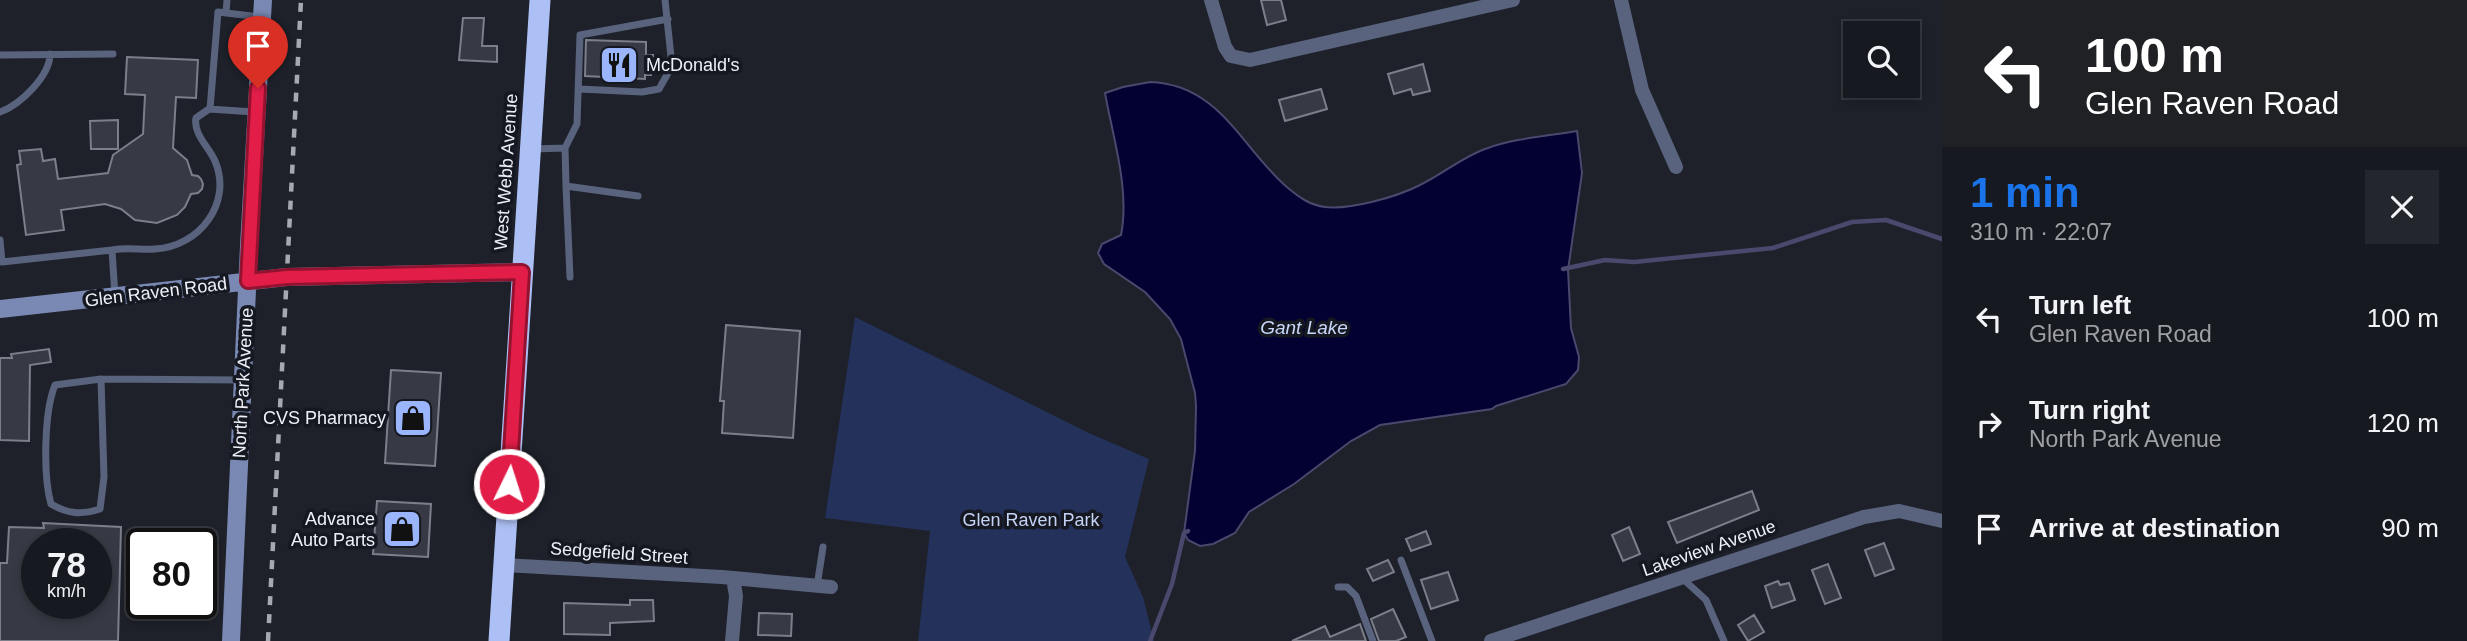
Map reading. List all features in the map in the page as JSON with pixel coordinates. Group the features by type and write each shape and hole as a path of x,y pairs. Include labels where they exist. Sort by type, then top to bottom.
{"highway":[{"name":"West Webb Avenue","path":"499,641 540,0"}],"street":[{"path":"1211,0 1225,47 1231,56 1250,60 1513,0"},
{"path":"1621,0 1642,90 1676,167"},
{"name":"North Park Avenue","path":"231,641 263,9"},
{"name":"Glen Raven Road","path":"0,309 287,277 522,272"},
{"name":"Lakeview Avenue","path":"1496,640 1878,513 1899,512 1942,522"},
{"name":"Sedgefield Street","path":"503,565 824,586"},
{"path":"732,641 736,596 733,578"}],"lane":[{"path":"226,13 227,0"},
{"path":"579,89 642,92 659,89 672,66 665,0"},
{"path":"210,109 218,12 263,9"},
{"path":"570,277 565,148 577,124 580,36 668,19"},
{"path":"0,112 19,100 45,75 50,54"},
{"path":"0,55 113,54"},
{"path":"0,240 2,262 131,247 156,249 167,247 194,234 213,216 220,182 216,163 199,135 196,118 210,109 257,112"},
{"path":"530,150 565,148"},
{"path":"566,186 638,196"},
{"path":"112,250 116,296"},
{"path":"101,379 104,477 100,509 89,513 66,513 51,504 46,486 49,399 55,385 101,379 243,380"},
{"path":"823,547 824,586"},
{"path":"1401,559 1432,641"},
{"path":"1682,577 1706,600 1724,641"},
{"path":"1338,587 1347,587 1356,596 1373,641"}],"green space":[{"name":"Glen Raven Park","path":"855,317 1089,433 1149,459 1125,557 1143,597 1154,641 918,641 930,531 825,518"}],"water":[{"name":"Gant Lake","path":"1150,82 1174,86 1195,94 1212,106 1288,188 1305,201 1325,207 1360,205 1409,190 1479,151 1521,140 1577,131 1582,173 1568,270 1571,328 1579,357 1578,370 1566,384 1492,409 1380,425 1351,441 1294,484 1249,512 1235,533 1213,544 1200,546 1188,540 1184,533 1195,451 1196,406 1181,339 1170,319 1145,292 1104,264 1098,253 1102,244 1121,235 1123,218 1122,182 1105,93"}],"building":[{"path":"1261,0 1281,0 1286,20 1267,25"},
{"path":"463,18 484,18 482,46 497,46 497,62 459,60"},
{"name":"McDonald's","path":"586,40 646,42 646,55 653,55 651,75 645,75 645,79 585,76"},
{"path":"127,57 198,60 196,98 176,97 173,148 187,160 192,175 201,179 202,189 191,194 185,207 177,215 157,223 135,220 121,209 105,204 61,210 64,230 26,235 17,165 21,164 19,151 41,149 43,161 55,159 58,179 108,173 113,155 143,134 145,95 125,94"},
{"path":"1423,64 1430,91 1413,95 1411,89 1394,94 1388,74"},
{"path":"1321,89 1327,109 1285,121 1279,100"},
{"path":"118,120 118,149 91,149 90,121"},
{"path":"726,325 800,331 793,438 722,433 724,401 720,401"},
{"path":"49,349 51,362 30,365 29,441 0,440 0,358 12,358 11,354"},
{"name":"CVS Pharmacy","path":"391,370 441,373 435,466 385,463"},
{"path":"1752,491 1759,510 1677,543 1668,522"},
{"name":"Advance Auto Parts","path":"377,501 431,504 428,557 373,554"},
{"path":"43,523 121,527 118,641 0,641 0,563 7,563 9,527 44,528"},
{"path":"1629,527 1640,554 1623,561 1612,535"},
{"path":"1426,531 1431,544 1411,551 1406,539"},
{"path":"1884,543 1894,569 1875,576 1865,550"},
{"path":"1388,560 1394,572 1373,581 1367,569"},
{"path":"1828,564 1841,598 1825,604 1812,570"},
{"path":"1448,572 1458,600 1431,609 1421,580"},
{"path":"1778,581 1780,585 1789,583 1795,600 1772,608 1765,586"},
{"path":"630,600 653,600 654,621 610,623 610,635 564,634 564,603 630,605"},
{"path":"1393,609 1406,637 1396,641 1379,641 1371,619"},
{"path":"759,613 792,614 791,636 758,635"},
{"path":"1754,615 1764,632 1748,641 1738,625"},
{"path":"1360,624 1366,641 1292,641 1325,626 1330,637"}],"waterway":[{"path":"1563,269 1605,260 1634,262 1773,248 1852,222 1886,220 1942,239"},
{"path":"1150,641 1172,584 1184,533 1188,531"}],"railway":[{"path":"268,641 301,0"}],"place":[{"name":"McDonald's","path":"619,65"},
{"name":"CVS Pharmacy","path":"413,418"},
{"name":"Advance Auto Parts","path":"402,529"}],"route":[{"path":"258,88 248,281 287,277 522,272 509,484"}]}
